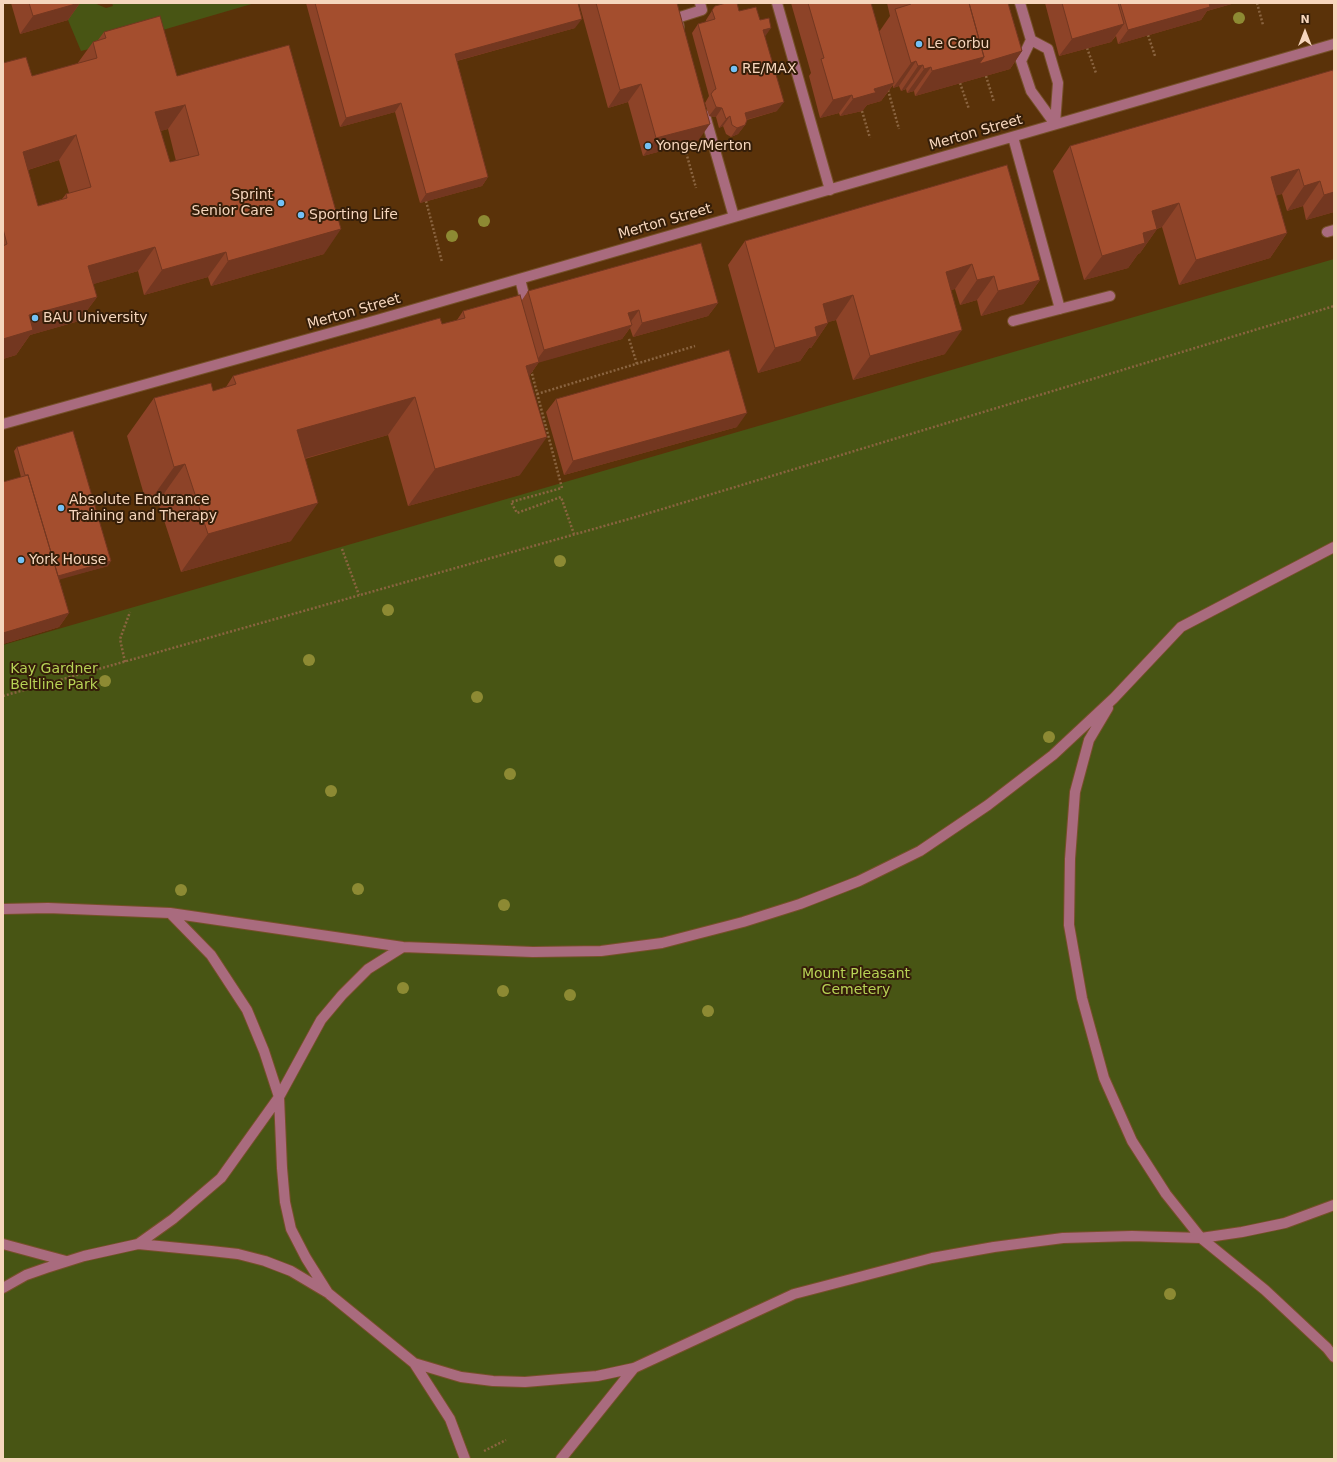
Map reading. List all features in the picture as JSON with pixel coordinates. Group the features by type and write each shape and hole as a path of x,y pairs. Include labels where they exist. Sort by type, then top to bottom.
{"street":[{"path":"683,40 677,18 702,10 700,3"},
{"path":"777,3 830,190"},
{"path":"1020,3 1031,40 1021,61 1031,91 1055,124"},
{"path":"1031,40 1048,50 1058,84 1055,124"},
{"name":"Merton Street","path":"3,424 520,279 1334,44"},
{"path":"702,106 734,217"},
{"path":"1013,137 1060,309"},
{"path":"520,279 526,303"},
{"path":"1013,321 1110,296"},
{"path":"3,909 48,908 170,913 403,947 533,952 601,951 662,943 743,922 800,904 859,881 920,851 988,805 1053,755 1114,698 1181,627 1334,547"},
{"path":"1114,698 1088,740 1075,792 1070,859 1069,925 1082,998 1104,1078 1132,1141 1166,1194 1201,1238 1264,1290 1327,1348 1334,1357"},
{"path":"170,913 211,956 247,1010 264,1051 279,1097 285,1202 291,1229 306,1258 328,1293"},
{"path":"138,1244 173,1219 221,1178 279,1097 320,1020 368,969 403,947"},
{"path":"414,1363 461,1377 493,1382 525,1382 597,1376 634,1368 794,1294 932,1258 994,1246 1064,1238 1132,1236 1201,1238 1242,1232 1286,1223 1334,1205"},
{"path":"3,1244 66,1261"},
{"path":"3,1288 26,1275 66,1261 138,1244 238,1254 265,1261 291,1271 328,1293 414,1363 450,1418 465,1459"},
{"path":"561,1459 634,1368"}],"path":[{"path":"1257,3 1263,25"},
{"path":"1148,35 1155,56"},
{"path":"1087,48 1096,73"},
{"path":"986,76 994,102"},
{"path":"960,83 968,109"},
{"path":"887,86 899,129"},
{"path":"862,111 870,138"},
{"path":"684,145 696,188"},
{"path":"426,201 442,262"},
{"path":"3,696 636,517 1334,306"},
{"path":"629,339 637,364"},
{"path":"537,394 695,346"},
{"path":"529,364 562,488 512,502 517,512 561,497 574,534"},
{"path":"342,549 359,596"},
{"path":"125,662 120,639 130,612"}],"green space":[{"path":"74,3 94,3 106,8 113,6 112,3 255,3 149,34 81,51 68,20 64,6"},
{"name":"Mount Pleasant Cemetery","path":"1334,259 1334,1459 3,1459 3,645"}],"building":[{"path":"29,3 79,3 33,16"},
{"path":"315,3 578,3 582,19 455,54 488,177 426,194 401,103 346,118"},
{"path":"596,3 677,3 710,124 656,138 641,84 620,90"},
{"name":"RE/MAX","path":"726,3 737,3 739,11 756,7 760,20 769,18 771,28 763,30 784,102 745,113 747,120 745,125 737,128 732,125 730,116 726,119 722,108 716,107 711,94 716,89 698,24 715,19 712,10 715,6"},
{"path":"808,3 871,3 894,83 874,89 876,93 853,99 852,95 833,100 821,59 824,58"},
{"path":"911,3 969,3 984,57 932,71 931,67 924,69 923,65 918,66 916,61 911,63 895,9"},
{"path":"969,3 1008,3 1022,51 979,64 984,57"},
{"path":"1062,3 1118,3 1124,24 1072,39"},
{"path":"1120,3 1209,3 1210,7 1128,30"},
{"path":"160,16 177,76 289,45 341,229 228,261 226,252 162,270 155,247 88,266 97,297 29,315 33,330 3,339 3,246 7,244 3,229 3,63 26,57 32,76 97,58 93,42 106,38 104,32","holes":["185,105 199,155 170,162 155,112","76,135 91,187 66,194 67,198 38,206 23,152"]},
{"path":"1333,70 1334,192 1324,195 1320,181 1304,186 1299,169 1271,177 1287,233 1196,260 1179,203 1152,211 1157,229 1143,233 1145,243 1102,256 1070,146"},
{"path":"1007,165 1040,280 998,291 994,276 977,280 972,264 946,272 962,330 870,356 853,295 823,304 828,323 815,327 817,336 775,348 745,241"},
{"path":"701,243 718,303 642,323 639,310 628,313 632,325 544,350 528,291"},
{"path":"520,295 539,362 526,366 547,437 435,469 415,397 297,430 318,503 208,534 185,464 174,467 154,398 211,383 213,391 236,384 233,376 440,318 442,324 465,318 463,311"},
{"path":"729,350 747,413 573,461 556,399"},
{"name":"Absolute Endurance Training and Therapy","path":"73,431 111,561 58,576 28,475 25,475 17,447"},
{"name":"York House","path":"28,475 69,613 3,633 3,482"}],"place":[{"name":"Le Corbu","path":"919,44"},
{"name":"RE/MAX","path":"734,69"},
{"name":"Yonge/Merton","path":"648,146"},
{"name":"Sprint Senior Care","path":"281,203"},
{"name":"Sporting Life","path":"301,215"},
{"name":"BAU University","path":"35,318"},
{"name":"Absolute Endurance Training and Therapy","path":"61,508"},
{"name":"York House","path":"21,560"}],"park label":[{"name":"Kay Gardner Beltline Park","path":"54,678"}]}
